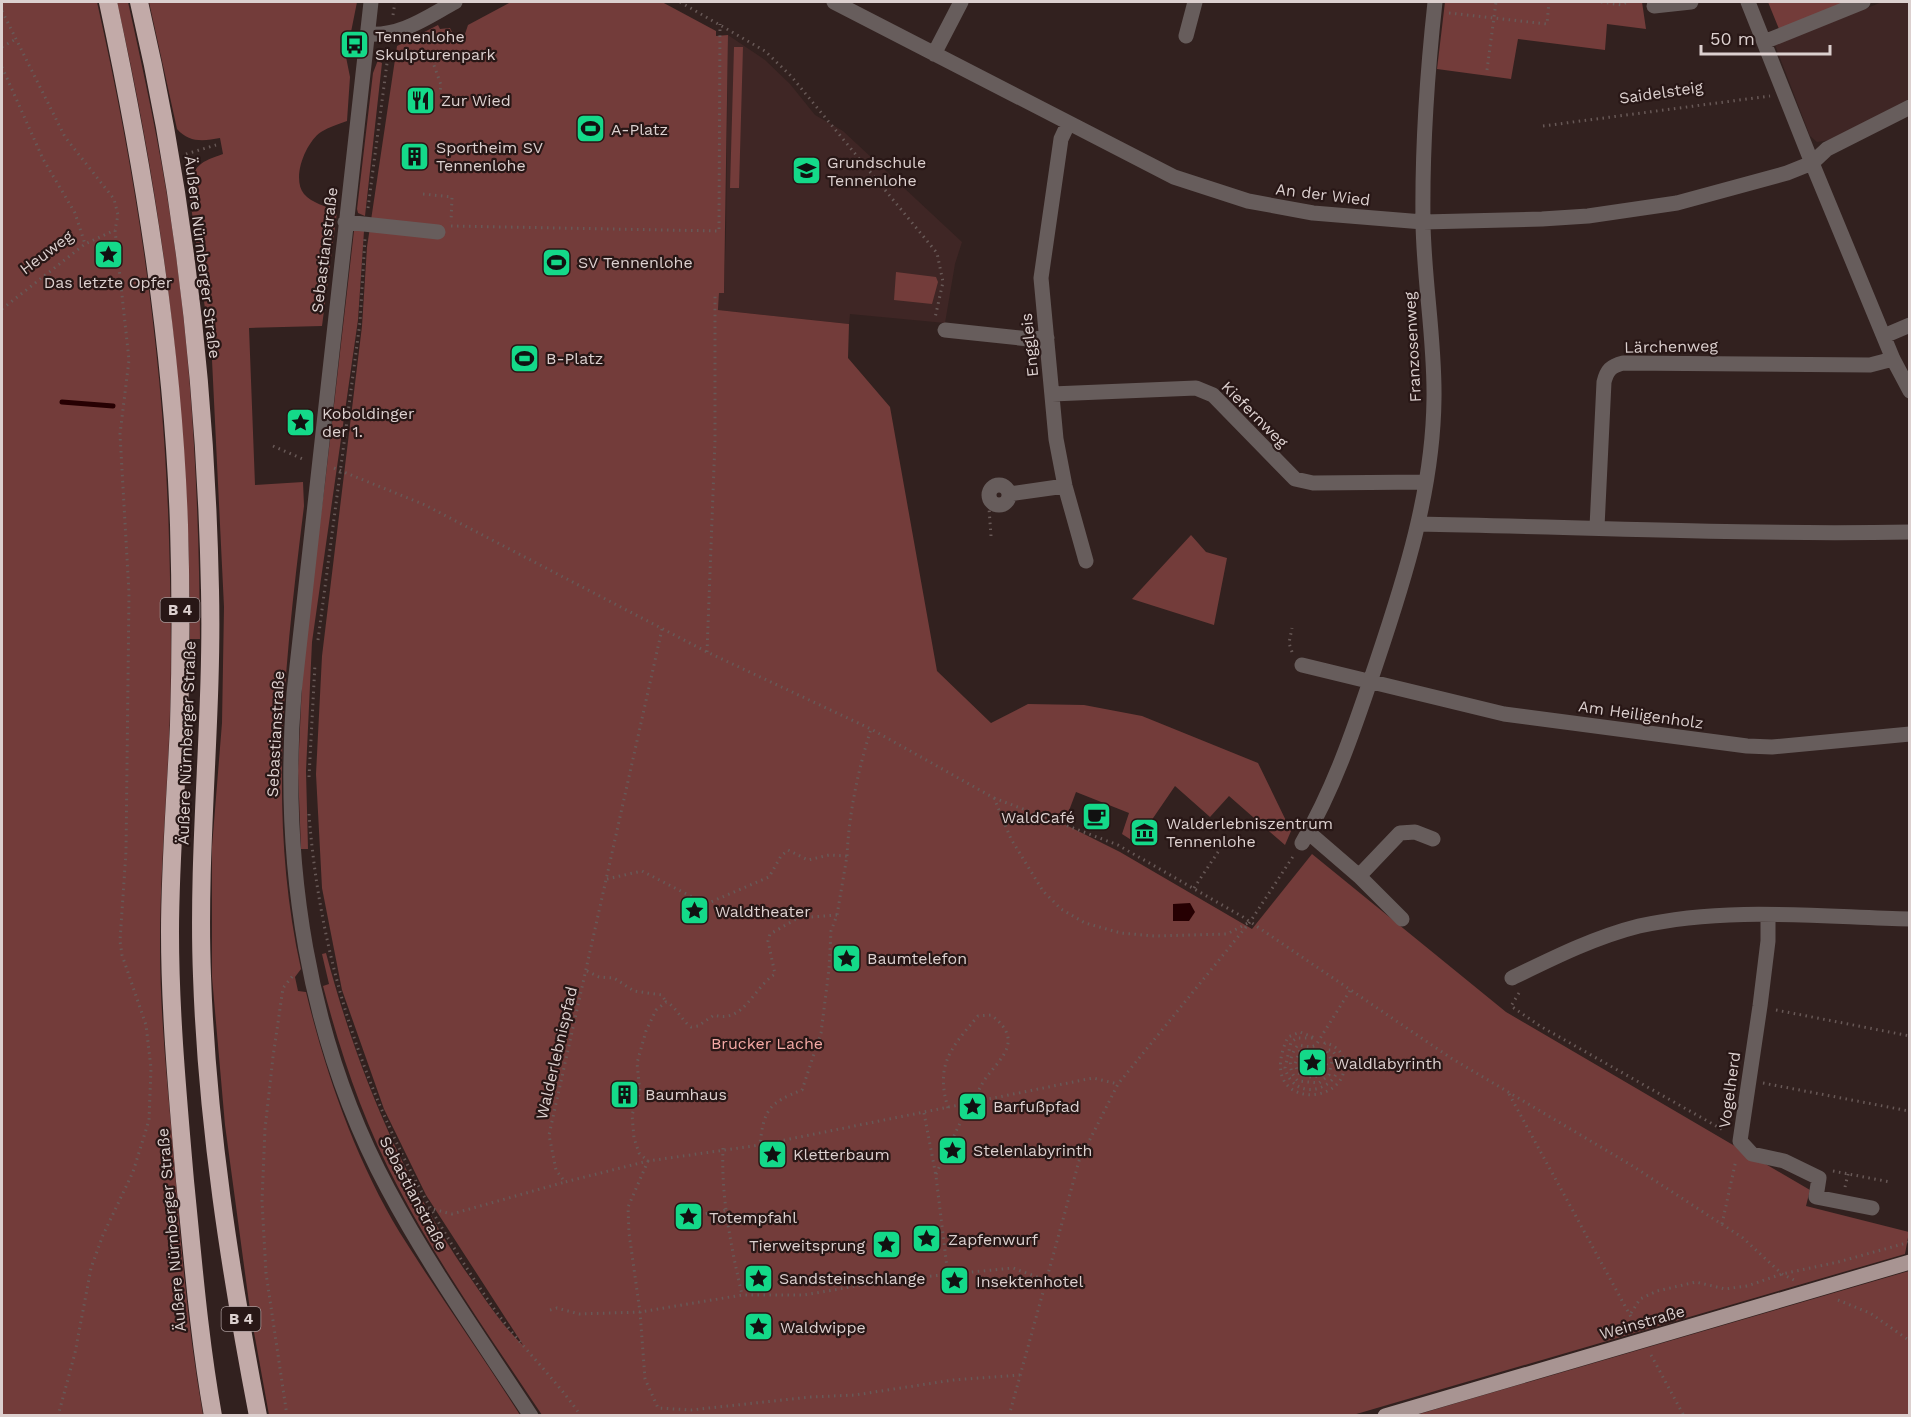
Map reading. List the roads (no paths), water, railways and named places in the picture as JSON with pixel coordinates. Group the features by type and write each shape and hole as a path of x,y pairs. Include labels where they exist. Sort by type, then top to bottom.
{"highway":[{"name":"Äußere Nürnberger Straße","path":"108,2 134,123 153,234 175,449 181,664 170,883 170,966 195,1281 213,1416"},
{"name":"Äußere Nürnberger Straße","path":"139,2 171,158 198,359 208,511 210,642 200,903 206,1047 222,1193 258,1416"}],"main road":[{"name":"Weinstraße","path":"1385,1416 1910,1262"}],"street":[{"name":"Sebastianstraße","path":"371,2 309,539 290,745 292,855 308,960 334,1061 368,1147 387,1188 434,1268 531,1416"},
{"path":"367,34 391,34 401,31 455,2"},
{"name":"An der Wied","path":"834,2 1173,177 1248,201 1299,212 1423,222 1542,219 1630,211 1677,203 1744,187 1812,163"},
{"path":"934,54 961,2"},
{"path":"1186,36 1194,2"},
{"path":"1654,6 1690,2"},
{"path":"1748,2 1893,359 1910,391"},
{"path":"1764,42 1863,2"},
{"name":"Franzosenweg","path":"1359,876 1305,838 1329,795 1370,683 1404,576 1426,482 1434,401 1423,222 1428,62 1434,8"},
{"path":"1812,163 1827,149 1910,107"},
{"name":"Enggleis","path":"1068,124 1061,140 1041,267 1052,394 1065,486 1086,561"},
{"path":"345,222 444,229"},
{"path":"1884,336 1910,325"},
{"path":"939,329 1029,339 1047,338"},
{"name":"Lärchenweg","path":"1597,527 1604,382 1606,372 1613,366 1623,363 1870,365 1893,359"},
{"name":"Kiefernweg","path":"1052,394 1196,388 1213,395 1295,479 1313,483 1426,482"},
{"path":"991,501 997,505 1004,504 1009,494 1065,486"},
{"path":"1418,524 1597,527 1732,534 1910,532"},
{"path":"1302,665 1370,683"},
{"name":"Am Heiligenholz","path":"1370,683 1504,714 1759,747 1910,734"},
{"path":"1402,919 1359,876 1400,833 1415,832 1433,839"},
{"path":"1512,978 1587,943 1638,927 1689,918 1768,916 1910,919"},
{"name":"Vogelherd","path":"1768,916 1768,940 1760,1006 1740,1137 1752,1154 1784,1161 1819,1178 1816,1197 1872,1208"}],"waterway":[{"path":"62,402 113,406"}],"place":[{"name":"Tennenlohe Skulpturenpark","path":"354,45"},
{"name":"Zur Wied","path":"420,100"},
{"name":"A-Platz","path":"590,129"},
{"name":"Sportheim SV Tennenlohe","path":"415,156"},
{"name":"Grundschule Tennenlohe","path":"806,171"},
{"name":"Das letzte Opfer","path":"108,254"},
{"name":"SV Tennenlohe","path":"557,262"},
{"name":"B-Platz","path":"525,358"},
{"name":"Koboldinger der 1.","path":"301,422"},
{"name":"WaldCafé","path":"1096,817"},
{"name":"Walderlebniszentrum Tennenlohe","path":"1145,832"},
{"name":"Waldtheater","path":"694,911"},
{"name":"Baumtelefon","path":"846,958"},
{"name":"Waldlabyrinth","path":"1313,1063"},
{"name":"Baumhaus","path":"624,1094"},
{"name":"Barfußpfad","path":"972,1106"},
{"name":"Stelenlabyrinth","path":"952,1150"},
{"name":"Kletterbaum","path":"772,1154"},
{"name":"Totempfahl","path":"688,1217"},
{"name":"Zapfenwurf","path":"927,1239"},
{"name":"Tierweitsprung","path":"886,1245"},
{"name":"Sandsteinschlange","path":"758,1278"},
{"name":"Insektenhotel","path":"955,1281"},
{"name":"Waldwippe","path":"759,1327"}],"park label":[{"name":"Brucker Lache","path":"767,1043"}]}
